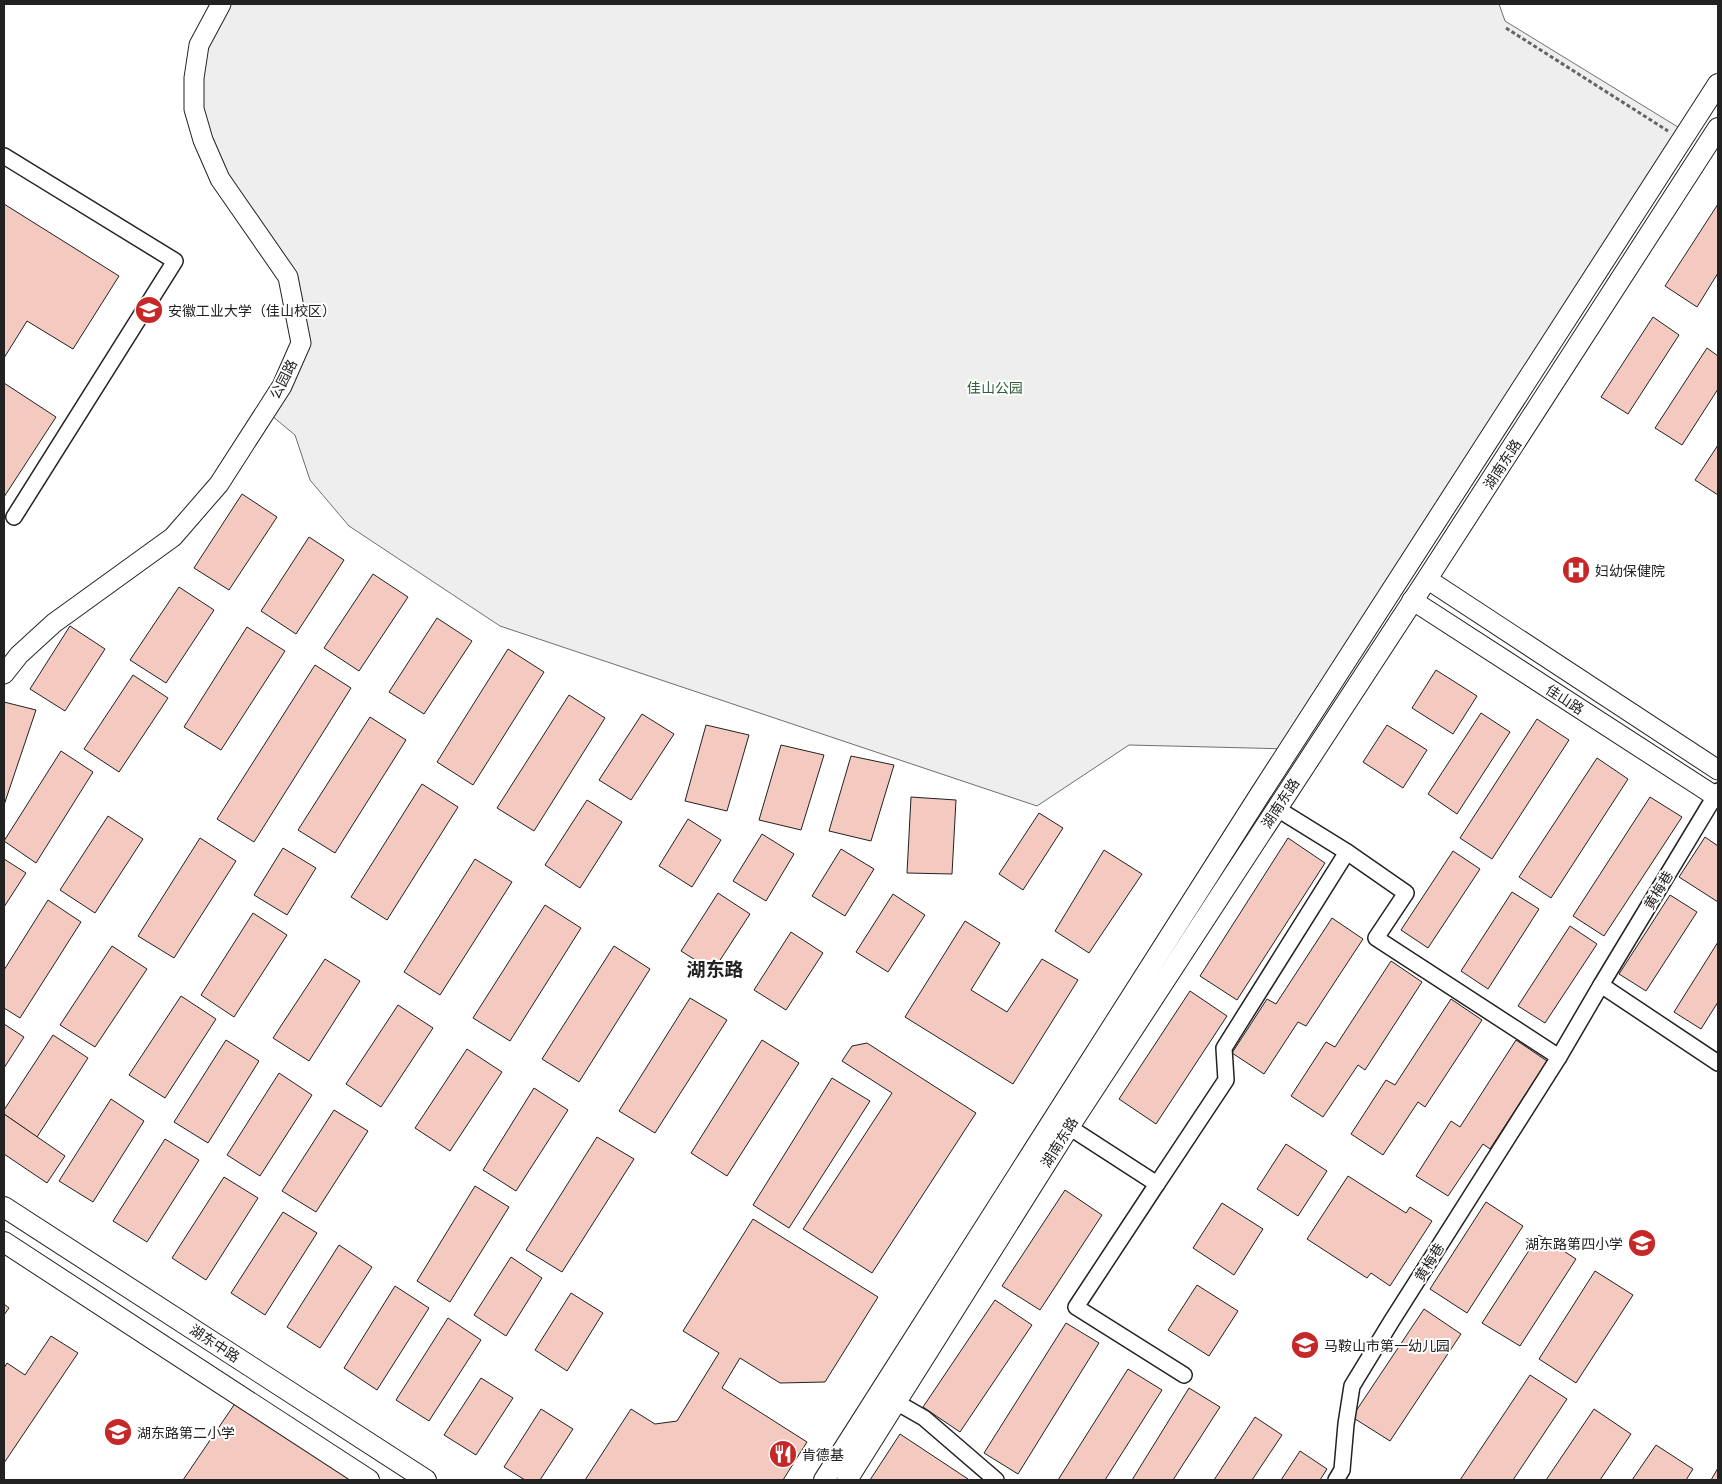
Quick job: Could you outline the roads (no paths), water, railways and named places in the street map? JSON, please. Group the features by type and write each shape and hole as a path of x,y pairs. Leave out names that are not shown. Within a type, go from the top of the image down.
{"main road":[{"path":"824,1480 1264,788 1718,84"},
{"name":"湖南东路","path":"847,1480 1069,1127 1427,579 1718,128"},
{"name":"湖东中路","path":"4,1206 426,1480"},
{"path":"4,1242 369,1480"}],"street":[{"name":"公园路","path":"4,674 19,655 54,624 173,537 219,484 282,386 300,344 288,277 220,179 203,140 194,109 194,78 199,45 221,4"},
{"path":"4,156 175,261 14,517"},
{"name":"佳山路","path":"1427,579 1718,770"},
{"name":"佳山路","path":"1412,600 1717,795"},
{"name":"黄梅巷","path":"1336,1480 1342,1470 1352,1386 1559,1057 1717,795"},
{"path":"1276,808 1347,852 1406,893 1376,938 1559,1057"},
{"path":"1184,1375 1076,1306 1226,1080 1224,1048 1347,852"},
{"path":"1601,985 1718,1063"},
{"path":"1069,1127 1157,1184"},
{"path":"896,1402 924,1418 996,1480"}],"place":[{"name":"安徽工业大学（佳山校区）","path":"149,310"},
{"name":"妇幼保健院","path":"1576,570"},
{"name":"湖东路第四小学","path":"1642,1243"},
{"name":"马鞍山市第一幼儿园","path":"1305,1345"},
{"name":"湖东路第二小学","path":"118,1432"},
{"name":"肯德基","path":"783,1454"}],"district":[{"name":"湖东路","path":"715,968"}],"park label":[{"name":"佳山公园","path":"995,387"}]}
